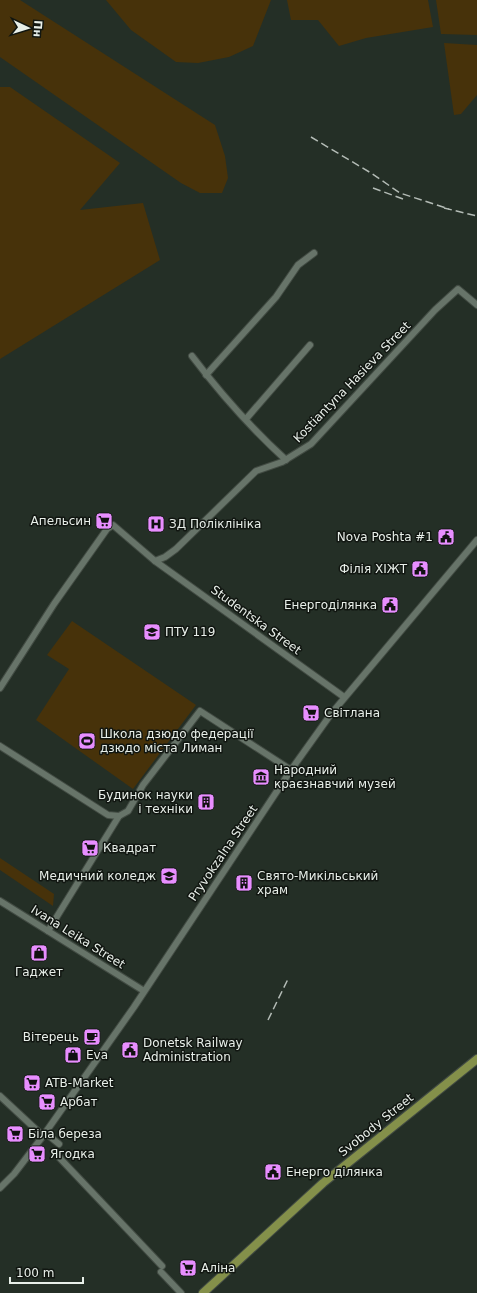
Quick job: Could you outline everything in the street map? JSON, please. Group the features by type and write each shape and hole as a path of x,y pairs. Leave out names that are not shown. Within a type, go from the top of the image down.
{"main road":[{"name":"Svobody Street","path":"203,1293 323,1183 477,1059"}],"street":[{"path":"206,374 276,297 298,265 314,253"},
{"name":"Kostiantyna Hasieva Street","path":"155,561 165,557 176,549 256,470 286,460 311,444 435,310 458,289 477,305"},
{"path":"246,419 310,345"},
{"path":"192,356 246,419 286,460"},
{"path":"0,688 54,604 107,529 113,525 155,561"},
{"name":"Pryvokzalna Street","path":"0,1188 14,1174 43,1136 144,991 291,770 344,697 477,540"},
{"name":"Studentska Street","path":"155,561 344,697"},
{"path":"0,746 108,816 119,816 128,811 143,785 200,711 291,770"},
{"path":"48,931 119,816"},
{"name":"Ivana Leika Street","path":"0,901 144,991"},
{"path":"0,1096 43,1136 48,1135 59,1144"},
{"path":"56,1153 162,1269 181,1293"}],"shaded area":[{"path":"0,0 20,0 215,125 225,156 228,178 222,193 200,193 181,183 0,57"},
{"path":"106,0 271,0 253,46 229,57 198,63 176,62 131,30"},
{"path":"287,0 428,0 433,27 366,38 339,46 318,20 291,20"},
{"path":"436,0 477,0 477,35 441,34"},
{"path":"444,43 477,45 477,95 461,114 454,115"},
{"path":"0,87 10,87 120,163 80,210 143,203 160,260 0,359"},
{"path":"72,621 196,705 133,789 36,720 69,669 47,655"},
{"path":"0,858 54,894 53,906 0,870"}],"railway":[{"path":"311,137 371,173 400,193 449,209"},
{"path":"373,188 403,199"},
{"path":"444,208 477,216"},
{"path":"268,1020 289,977"}],"place":[{"name":"Апельсин","path":"104,521"},
{"name":"ЗД Поліклініка","path":"156,524"},
{"name":"Nova Poshta #1","path":"446,537"},
{"name":"Філія ХІЖТ","path":"420,569"},
{"name":"Енергоділянка","path":"390,605"},
{"name":"ПТУ 119","path":"152,632"},
{"name":"Світлана","path":"311,713"},
{"name":"Школа дзюдо федерації дзюдо міста Лиман","path":"87,741"},
{"name":"Народний краєзнавчий музей","path":"261,777"},
{"name":"Будинок науки і техніки","path":"206,802"},
{"name":"Квадрат","path":"90,848"},
{"name":"Медичний коледж","path":"169,876"},
{"name":"Свято-Микільський храм","path":"244,883"},
{"name":"Гаджет","path":"39,953"},
{"name":"Вітерець","path":"92,1037"},
{"name":"Donetsk Railway Administration","path":"130,1050"},
{"name":"Eva","path":"73,1055"},
{"name":"ATB-Market","path":"32,1083"},
{"name":"Арбат","path":"47,1102"},
{"name":"Біла береза","path":"15,1134"},
{"name":"Ягодка","path":"37,1154"},
{"name":"Енерго ділянка","path":"273,1172"},
{"name":"Аліна","path":"188,1268"}]}
